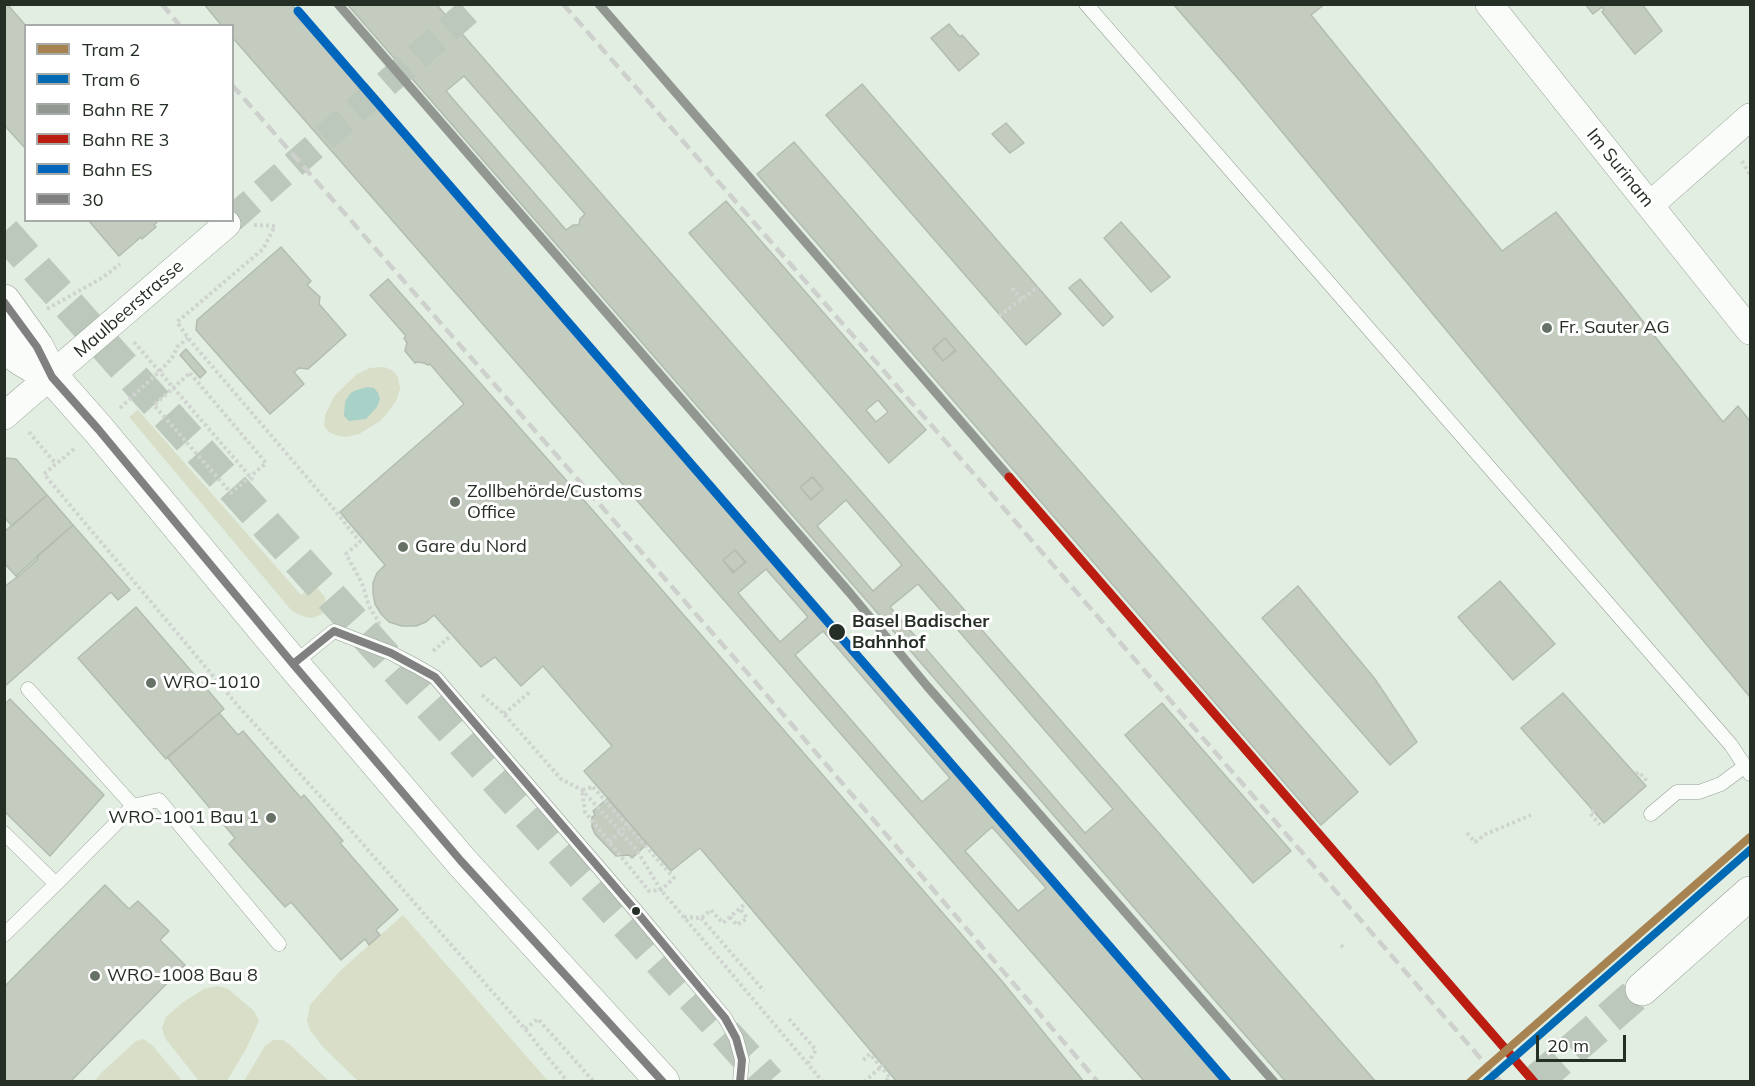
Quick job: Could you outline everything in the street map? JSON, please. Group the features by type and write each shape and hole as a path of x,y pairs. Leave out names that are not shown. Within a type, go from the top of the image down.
{"main road":[{"path":"4,301 15,336 37,347 52,377 98,429 292,664 461,861 663,1082"},
{"path":"1641,990 1750,893"}],"street":[{"name":"Im Surinam","path":"1489,4 1750,331"},
{"path":"1650,205 1750,117"},
{"name":"Maulbeerstrasse","path":"4,416 52,377 226,224"}],"lane":[{"path":"1086,4 1731,745 1748,770 1699,792 1677,792 1651,814"},
{"path":"292,664 334,631 391,653 435,677 725,1018 736,1038 742,1059 740,1082"},
{"path":"28,689 133,806"},
{"path":"4,935 133,806 159,800 279,944"},
{"path":"4,833 56,884"}],"path":[{"path":"275,226 263,249 177,322 360,542 346,554 362,583 369,606 379,622 387,627"},
{"path":"15,336 44,311 102,278 120,264"},
{"path":"999,316 1038,287"},
{"path":"1012,288 1022,299"},
{"path":"116,320 251,479"},
{"path":"190,373 266,463 251,479 231,493 154,405 173,387 190,373"},
{"path":"45,474 239,706 525,1029 568,1082"},
{"path":"435,650 452,635"},
{"path":"425,645 435,650 440,657"},
{"path":"504,714 531,691"},
{"path":"479,692 504,714 561,779 582,790 636,849 661,890 822,1080 816,1082"},
{"path":"1636,774 1639,772 1648,782"},
{"path":"593,787 629,824 674,878 661,890 649,891 585,812 582,790 593,787"},
{"path":"1594,810 1590,813 1600,825"},
{"path":"1467,833 1475,842 1493,831 1531,815"},
{"path":"609,842 629,824"},
{"path":"701,918 711,910 723,923 747,903"},
{"path":"730,918 737,925 747,918 740,909"},
{"path":"683,916 701,918 765,991"},
{"path":"718,971 724,966"},
{"path":"525,1029 538,1019 594,1082"},
{"path":"789,1019 816,1050 807,1063"},
{"path":"863,1060 870,1054 890,1077 885,1082"},
{"path":"864,1082 882,1066"}],"green space":[{"path":"384,367 393,371 398,377 400,389 396,401 388,412 380,421 359,434 346,437 329,432 324,426 325,415 335,395 357,374 370,368"},
{"path":"138,410 301,595 314,584 325,597 326,605 322,614 312,618 292,611 129,417"},
{"path":"403,915 548,1081 358,1081 323,1047 310,1030 307,1020 310,1005 340,971"},
{"path":"218,986 228,989 254,1011 259,1021 227,1081 199,1081 165,1038 162,1028 166,1017 182,1003 204,989"},
{"path":"144,1039 153,1046 182,1081 95,1081 136,1041"},
{"path":"273,1040 283,1040 289,1044 329,1081 244,1081 265,1046"}],"water":[{"path":"367,387 374,388 378,393 380,399 377,407 366,419 349,421 344,416 345,402 354,391"}],"building":[{"path":"4,4 7,4 24,24 24,147 4,125"},
{"path":"204,4 291,4 1229,1082 1145,1082 234,39 234,24 220,24"},
{"path":"347,4 436,4 1376,1082 1286,1082"},
{"name":"Fr. Sauter AG","path":"1173,4 1325,4 1311,15 1502,251 1556,212 1723,422 1738,406 1750,421 1750,697 1240,81"},
{"path":"1585,4 1642,4 1662,31 1635,54 1602,12 1604,10 1602,7 1593,14"},
{"path":"949,24 979,54 959,71 931,38"},
{"path":"464,76 585,214 580,219 579,225 573,225 566,230 446,91"},
{"path":"862,84 1061,314 1026,345 826,115"},
{"path":"1006,123 1024,143 1010,153 992,134"},
{"path":"794,142 1358,792 1321,825 757,174"},
{"path":"726,201 926,430 889,463 689,233"},
{"path":"90,222 157,222 154,225 156,227 119,256"},
{"path":"1121,222 1170,277 1151,292 1104,238"},
{"path":"281,247 311,281 307,285 320,297 319,304 346,335 308,369 299,368 294,372 304,384 270,414 196,330 197,320"},
{"path":"388,279 589,506 1001,980 1084,1082 897,1082 700,848 671,871 584,771 612,746 543,666 521,686 495,657 481,667 434,615 426,622 416,626 402,626 389,622 381,614 375,604 373,583 377,573 385,565 340,512 464,404 430,364 415,363 405,351 407,343 404,338 406,336 370,295"},
{"path":"1080,279 1113,317 1103,326 1069,288"},
{"path":"945,338 955,350 943,361 933,348"},
{"path":"945,338 956,351 943,361 933,349"},
{"path":"186,349 206,372 200,378 180,355"},
{"path":"878,400 888,412 876,422 866,410"},
{"path":"6,458 16,459 47,495 12,526 4,517 4,460"},
{"path":"812,477 823,489 811,500 800,487"},
{"path":"813,477 823,489 811,499 800,487"},
{"path":"47,495 73,525 16,576 4,563 4,532"},
{"path":"846,500 902,565 873,591 817,526"},
{"path":"73,525 130,590 118,600 111,592 4,687 4,587 38,559 36,557"},
{"path":"735,550 745,562 733,573 723,560"},
{"path":"735,550 746,562 734,572 723,560"},
{"path":"766,569 808,617 780,642 738,593"},
{"path":"1500,581 1555,644 1513,680 1458,617"},
{"path":"918,584 1113,809 1085,833 890,607"},
{"path":"1298,586 1375,679 1417,742 1390,765 1262,618"},
{"name":"WRO-1010","path":"136,607 224,709 166,759 78,658"},
{"path":"823,631 950,778 922,802 795,655"},
{"path":"1563,693 1646,786 1604,823 1521,728"},
{"path":"10,699 104,795 50,856 4,811 4,705"},
{"path":"1162,703 1291,851 1253,883 1125,735"},
{"name":"WRO-1001 Bau 1","path":"219,713 238,735 243,731 301,798 304,795 343,841 340,843 398,910 376,930 380,935 369,945 365,939 341,960 291,902 285,907 229,844 235,838 167,757"},
{"path":"608,798 647,844 632,858 629,855 616,856 595,834 592,827 592,817 595,815 593,811"},
{"path":"992,827 1046,888 1018,911 965,851"},
{"name":"WRO-1008 Bau 8","path":"105,885 129,909 138,901 169,931 160,940 185,965 70,1082 4,1082 4,987"}],"tunnel":[{"path":"234,217 477,4"},
{"path":"4,232 769,1082"},
{"path":"1535,1082 1642,989"}],"railway":[{"path":"162,4 178,24"},
{"path":"563,4 1501,1082"},
{"path":"234,87 758,685 1098,1082"}],"tram line":[{"name":"2","path":"1470,1082 1750,837"},
{"name":"6","path":"1486,1082 1750,850"}],"transit line":[{"path":"338,4 849,592 927,686 1274,1082"},
{"path":"599,4 1009,477"},
{"name":"30","path":"4,302 37,347 52,377 293,664 461,861 663,1082"},
{"path":"1009,477 1534,1082"},
{"name":"30","path":"293,664 334,631 391,653 435,677 725,1018 736,1038 742,1060 740,1082"}],"rail line":[{"name":"ES","path":"298,11 1227,1082"}],"place":[{"name":"Fr. Sauter AG","path":"1547,328"},
{"name":"Zollbehörde/Customs Office","path":"455,502"},
{"name":"Gare du Nord","path":"403,547"},
{"name":"Basel Badischer Bahnhof","path":"837,632"},
{"name":"WRO-1010","path":"151,683"},
{"name":"WRO-1001 Bau 1","path":"271,818"},
{"name":"WRO-1008 Bau 8","path":"95,976"}]}
